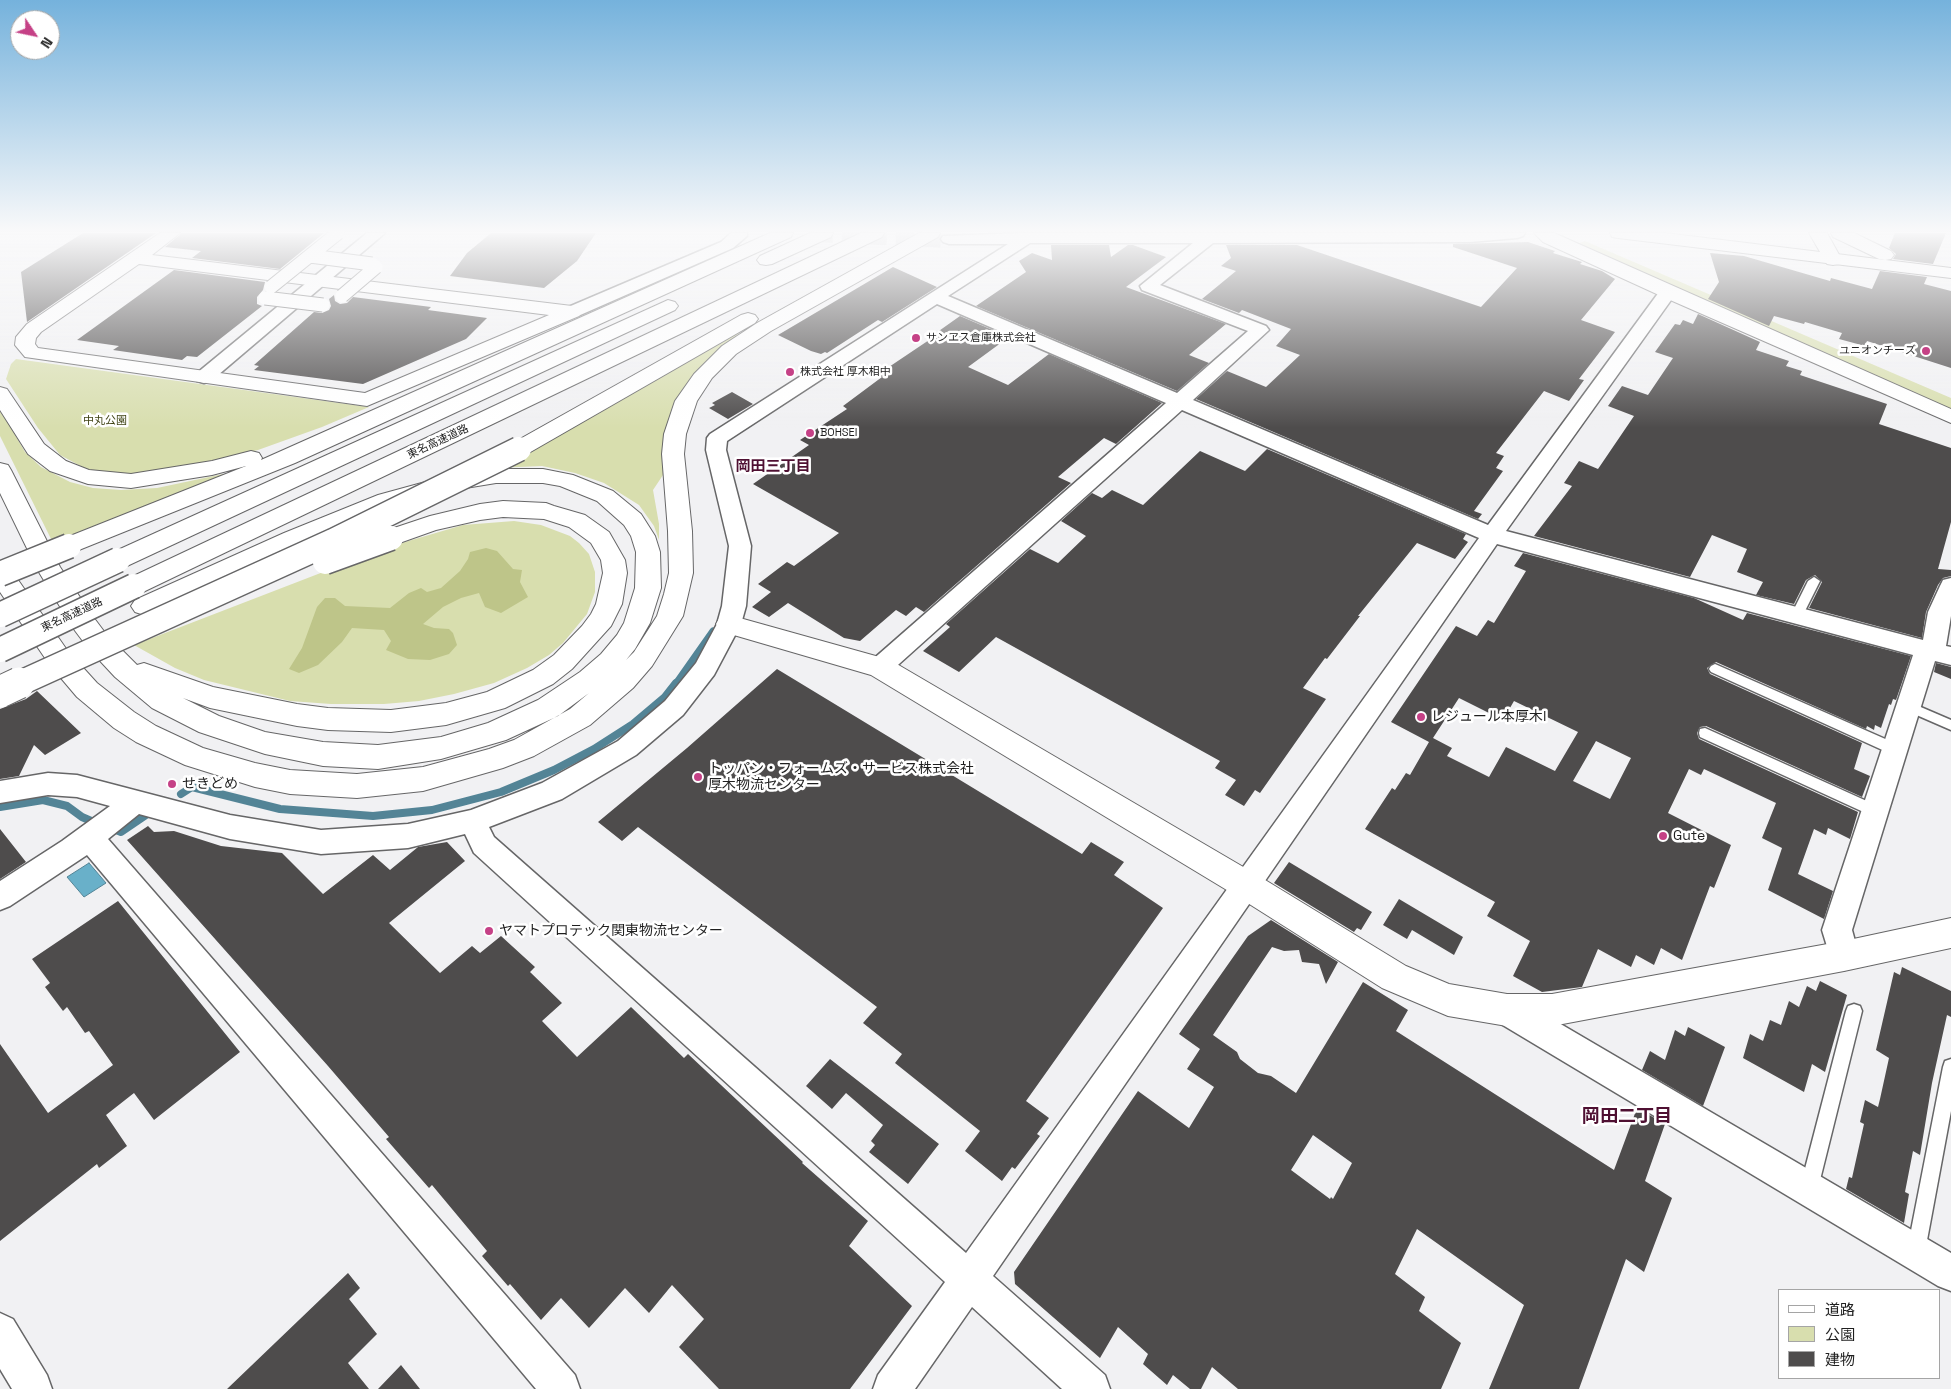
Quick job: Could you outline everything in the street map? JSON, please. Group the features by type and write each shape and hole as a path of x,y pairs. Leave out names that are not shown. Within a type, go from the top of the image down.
{"main road":[{"path":"78,298 34,328 26,337 25,345 32,353 367,400 572,312"},
{"path":"457,298 572,312"},
{"path":"640,298 287,458 0,573 58,658 87,690 117,715 146,734 195,757 290,782 357,786 423,779 493,760 546,737 580,717 623,681 643,659 670,616 681,573 680,531 673,454 675,434 686,401 704,374 729,350 764,327 820,298"},
{"name":"東名高速道路","path":"0,615 685,298"},
{"name":"東名高速道路","path":"0,650 139,596 744,298"},
{"path":"0,693 333,541 519,449 739,323 790,298"},
{"path":"1681,298 1951,417"},
{"path":"0,393 28,438 46,458 71,472 88,477 131,480 156,478 212,468 268,453 332,430 460,378"},
{"path":"0,470 49,569 82,621 114,658 142,685 184,713 209,724 265,743 307,751 350,756 408,754 441,748 496,732 548,708 572,693 610,661 626,642 644,605 648,588 648,552 633,520 621,508 605,496 565,480 536,476 496,476 440,485 386,500 293,539 139,596 0,674"},
{"path":"0,693 132,636 430,524 480,512 511,509 546,512 577,521 600,538 613,560 615,573 609,604 592,634 563,662 543,677 495,700 446,714 391,721 328,720 267,710 210,697 132,668 114,658"},
{"path":"729,624 880,667 1246,885 1394,976 1448,1000 1507,1010 1552,1010 1844,956 1951,933"}],"street":[{"path":"295,298 323,304"},
{"path":"204,377 300,298"},
{"path":"572,312 605,298"},
{"path":"0,897 110,822 230,827 320,842 408,836 473,821 552,791 627,748 674,708 705,669 729,624 734,606 740,546 716,450 718,438 934,298"},
{"path":"937,298 1492,535 1942,654"},
{"path":"880,667 1260,330 1178,298"},
{"path":"892,1389 970,1281 1492,535 1664,298"},
{"path":"1942,654 1940,612 1951,586"},
{"path":"1844,956 1837,930 1894,749 1925,655 1942,654"},
{"path":"0,792 48,784 77,786 110,822 561,1389"},
{"path":"473,821 484,845 1091,1389"},
{"path":"1507,1010 1951,1273"},
{"path":"0,1332 33,1389"}],"lane":[{"path":"1798,615 1814,581"},
{"path":"1715,669 1752,678 1894,749"},
{"path":"1909,707 1951,724"},
{"path":"1705,733 1729,737 1875,811"},
{"path":"1808,1188 1854,1011"},
{"path":"1916,1252 1951,1067"}],"green space":[{"path":"1693,298 1717,298 1951,398 1951,412"},
{"path":"742,331 703,364 691,377 679,397 663,475 653,490 659,524 659,540 654,526 639,505 604,483 575,473 542,466 496,468 556,437"},
{"name":"中丸公園","path":"16,359 369,407 322,427 258,450 187,466 134,474 90,471 60,455 38,428 6,379 11,364"},
{"path":"0,409 25,452 41,467 70,482 93,488 121,490 157,488 228,473 54,545 0,436"},
{"path":"514,521 541,525 570,536 579,543 589,554 595,572 595,592 587,614 563,643 549,655 527,668 494,683 419,701 384,704 331,704 290,701 204,680 175,668 134,645 388,547 463,525"},
{"path":"486,548 497,551 513,569 522,570 520,582 528,597 501,613 485,607 479,593 461,598 443,607 423,624 434,628 449,629 453,633 457,645 449,654 430,660 408,659 386,650 391,641 384,630 352,628 342,642 318,665 299,673 289,669 302,648 317,607 325,598 335,598 345,606 390,608 409,593 421,588 427,592 441,588 460,571 470,552"}],"water":[{"path":"89,863 106,883 84,897 67,877"}],"building":[{"path":"24,298 62,298 27,322"},
{"path":"135,298 257,298 257,304 262,306 197,357 187,356 182,360 113,350 119,346 77,340"},
{"path":"334,298 335,301 340,304 347,303 352,298 359,298 431,307 428,310 487,318 466,339 363,384 254,370 259,366 254,365 314,312 322,313 329,310 331,306 329,299"},
{"path":"841,298 920,298 882,322 878,320 827,353 821,354 811,351 778,335"},
{"path":"988,298 1155,298 1226,324 1189,355 1209,363 1177,391 976,306"},
{"path":"1203,298 1454,298 1481,307 1489,298 1599,298 1581,320 1615,332 1579,379 1584,380 1569,401 1544,391 1496,453 1504,456 1496,468 1503,471 1474,511 1482,514 1478,519 1196,399 1227,371 1266,387 1300,355 1276,346 1291,329 1242,310 1239,313 1202,299"},
{"path":"1951,298 1951,368 1867,341 1865,346 1839,339 1842,333 1805,322 1804,324 1774,316 1769,326 1708,299"},
{"path":"1698,314 1760,342 1756,350 1789,361 1786,366 1802,371 1800,375 1887,404 1879,424 1951,448 1951,522 1938,569 1951,570 1951,576 1943,578 1938,585 1926,612 1922,638 1809,608 1822,582 1815,575 1806,580 1794,604 1756,595 1763,582 1737,572 1747,549 1712,535 1690,577 1534,536 1572,486 1564,483 1579,461 1598,469 1634,416 1608,406 1622,386 1648,395 1673,358 1655,352 1675,324 1680,325 1683,320 1693,324"},
{"path":"960,316 1009,337 968,367 1008,385 1049,354 1162,403 1116,444 1104,438 1058,477 1071,483 924,612 916,607 906,616 896,610 860,641 844,638 788,603 769,617 752,607 771,592 758,584 787,562 794,566 839,533 753,484 809,445 800,440 847,409 843,406 882,377 877,375 938,334 936,333"},
{"path":"732,392 753,404 728,419 709,408 715,405 712,403"},
{"path":"1267,449 1466,534 1463,539 1468,542 1455,559 1417,543 1303,688 1326,699 1260,793 1255,790 1244,806 1225,795 1236,780 1215,768 1220,761 996,637 959,672 923,651 950,627 946,624 1030,549 1058,563 1086,536 1061,521 1092,493 1102,498 1112,490 1143,505 1200,451 1245,471"},
{"path":"1523,553 1694,598 1743,620 1747,613 1911,656 1896,700 1893,699 1891,705 1889,704 1881,728 1875,725 1874,730 1867,726 1866,729 1716,662 1707,668 1710,674 1862,743 1854,769 1870,776 1862,797 1706,726 1700,727 1697,733 1699,739 1858,812 1850,839 1828,828 1826,835 1814,829 1798,874 1833,891 1824,919 1768,890 1782,848 1762,838 1776,803 1704,769 1701,775 1689,769 1668,813 1731,845 1714,888 1710,886 1682,960 1661,948 1654,965 1636,955 1631,967 1598,949 1582,987 1542,992 1513,976 1530,941 1487,916 1495,902 1365,829 1392,788 1395,790 1406,773 1410,775 1429,742 1391,722 1456,626 1477,636 1488,620 1494,623 1526,571 1514,566","holes":["1459,698 1503,720 1514,701 1578,732 1555,771 1506,747 1489,777 1447,756 1452,748 1433,738","1596,741 1631,758 1610,799 1573,781"]},
{"path":"1936,663 1951,667 1951,679 1934,672"},
{"path":"777,669 1082,854 1091,842 1124,862 1114,875 1163,908 1026,1101 1049,1118 1037,1134 1040,1136 1015,1169 1012,1167 1002,1181 965,1151 980,1131 895,1063 902,1054 863,1023 877,1007 638,827 622,841 598,822 687,748"},
{"path":"37,691 81,733 45,755 34,745 19,776 0,779 0,709 26,699"},
{"path":"148,826 154,832 174,831 221,846 282,853 323,894 373,855 390,870 418,847 447,842 465,861 389,923 440,973 472,946 480,953 501,936 535,967 530,972 562,1003 542,1021 577,1057 631,1007 684,1058 688,1054 802,1163 868,1221 849,1246 912,1306 850,1389 719,1389 679,1347 704,1319 672,1285 649,1313 625,1288 589,1328 561,1298 541,1320 510,1284 508,1286 482,1256 487,1251 432,1185 429,1188 386,1139 389,1137 328,1066 127,840"},
{"path":"0,829 26,862 0,879"},
{"path":"1289,862 1372,912 1361,930 1357,928 1354,932 1274,883"},
{"path":"1399,899 1463,937 1454,955 1412,930 1407,939 1383,925"},
{"path":"118,901 240,1052 154,1120 134,1093 106,1115 127,1146 99,1168 97,1164 0,1241 0,1044 48,1113 113,1065 89,1031 85,1033 67,1007 63,1011 45,987 50,983 32,959"},
{"path":"1271,920 1338,962 1326,984 1319,964 1302,962 1299,950 1284,951 1272,947 1213,1035 1237,1052 1240,1059 1258,1073 1271,1076 1296,1093 1363,982 1408,1010 1396,1031 1614,1170 1637,1108 1665,1124 1645,1181 1672,1198 1644,1272 1626,1259 1579,1389 1489,1389 1524,1305 1417,1229 1395,1274 1425,1297 1419,1311 1461,1343 1441,1389 1238,1389 1212,1367 1201,1389 1190,1389 1173,1375 1167,1385 1143,1364 1148,1354 1118,1327 1100,1358 1015,1284 1014,1272 1138,1091 1189,1128 1214,1087 1187,1069 1200,1049 1179,1034 1248,936","holes":["1313,1135 1352,1163 1333,1199 1331,1197 1330,1199 1291,1170"]},
{"path":"1902,967 1951,991 1951,1017 1947,1015 1932,1083 1920,1155 1913,1151 1905,1192 1909,1194 1904,1223 1846,1189 1849,1177 1852,1178 1864,1124 1860,1122 1865,1100 1878,1107 1889,1058 1876,1050 1894,972 1900,975"},
{"path":"1820,981 1847,995 1825,1072 1812,1064 1804,1092 1743,1058 1750,1034 1763,1041 1770,1020 1781,1025 1789,1001 1799,1007 1807,986 1816,991"},
{"path":"1688,1027 1725,1047 1703,1106 1642,1070 1650,1051 1665,1060 1675,1030 1685,1036"},
{"path":"830,1059 939,1144 908,1184 869,1152 875,1145 871,1141 883,1125 846,1093 832,1109 806,1086"},
{"path":"348,1273 360,1288 349,1299 377,1334 348,1363 369,1389 227,1389"},
{"path":"401,1365 420,1389 378,1389"}],"waterway":[{"path":"675,685 713,631"},
{"path":"181,794 192,787 280,809 373,816 432,810 501,792 554,770 594,749 633,724 665,697 676,683"},
{"path":"0,807 43,800 67,806 82,817 98,824"},
{"path":"109,827 121,832 146,815"}],"place":[{"name":"サンヱス倉庫株式会社","path":"916,338"},
{"name":"ユニオンチーズ","path":"1926,351"},
{"name":"株式会社 厚木相中","path":"790,372"},
{"name":"BOHSEI","path":"810,433"},
{"name":"レジュール本厚木I","path":"1421,717"},
{"name":"トッパン・フォームズ・サービス株式会社 厚木物流センター","path":"698,777"},
{"name":"せきどめ","path":"172,784"},
{"name":"Gute","path":"1663,836"},
{"name":"ヤマトプロテック関東物流センター","path":"489,931"}],"district":[{"name":"岡田三丁目","path":"773,467"},
{"name":"岡田二丁目","path":"1627,1117"}]}
